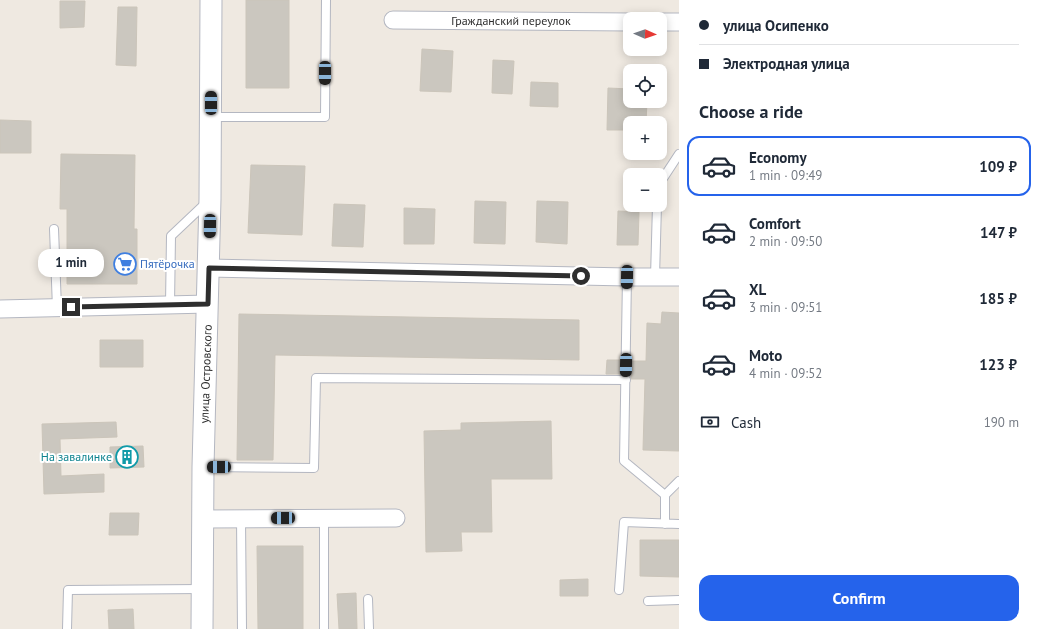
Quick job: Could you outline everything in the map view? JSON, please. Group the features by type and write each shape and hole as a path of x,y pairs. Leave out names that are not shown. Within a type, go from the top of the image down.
{"street":[{"name":"улица Островского","path":"202,629 203,467 210,199 211,0"},
{"name":"Гражданский переулок","path":"392,20 623,22"},
{"path":"667,22 679,22"},
{"path":"209,268 679,277"},
{"path":"0,309 208,304"},
{"path":"203,518 396,518"}],"lane":[{"path":"210,117 325,117 326,0"},
{"path":"667,172 679,154"},
{"path":"170,305 171,236 210,199"},
{"path":"655,277 657,212"},
{"path":"54,229 57,308"},
{"path":"627,277 624,461 665,495"},
{"path":"203,467 314,468 316,378 626,380"},
{"path":"665,524 665,495 679,481"},
{"path":"324,517 324,629"},
{"path":"241,518 242,629"},
{"path":"618,590 624,522 679,524"},
{"path":"67,629 68,590 202,589"},
{"path":"368,599 369,629"},
{"path":"648,600 679,600"}],"building":[{"path":"246,0 289,0 289,88 246,88"},
{"path":"60,1 85,1 84,27 60,28"},
{"path":"118,7 137,7 136,66 116,65"},
{"path":"422,49 453,51 451,92 420,91"},
{"path":"493,60 514,61 512,94 492,93"},
{"path":"531,82 558,83 558,107 530,106"},
{"path":"608,88 623,89 623,108 647,108 646,116 623,116 623,130 607,130"},
{"path":"0,120 31,121 31,153 0,153"},
{"path":"61,154 135,155 134,229 137,229 137,284 67,284 67,209 60,209"},
{"path":"251,165 305,166 302,235 248,233"},
{"path":"475,201 506,202 505,244 474,243"},
{"path":"537,201 568,202 567,244 536,242"},
{"path":"334,204 365,205 363,247 332,246"},
{"path":"404,208 435,209 434,244 404,244"},
{"path":"618,211 639,212 638,245 617,245"},
{"path":"662,312 679,313 679,451 643,450 645,379 631,379 631,361 646,361 647,323 661,324"},
{"path":"239,314 579,320 579,360 275,355 273,460 237,460"},
{"path":"100,340 143,340 143,367 100,367"},
{"path":"607,360 620,360 620,374 606,374"},
{"path":"551,421 552,479 491,479 492,532 461,532 462,551 426,552 424,431 461,430 461,423"},
{"path":"116,422 117,437 60,439 61,476 104,474 104,492 44,494 42,424"},
{"name":"На завалинке","path":"143,446 144,467 110,468 110,447"},
{"path":"110,513 139,513 138,535 109,535"},
{"path":"640,540 679,540 679,577 640,576"},
{"path":"257,546 303,546 303,629 258,629"},
{"path":"588,579 588,596 560,596 560,580"},
{"path":"356,593 357,629 339,629 337,594"},
{"path":"133,609 134,629 109,629 108,610"}],"place":[{"name":"Пятёрочка","path":"125,264"},
{"name":"На завалинке","path":"127,457"}],"route":[{"path":"71,307 208,304 209,268 581,276"}]}
